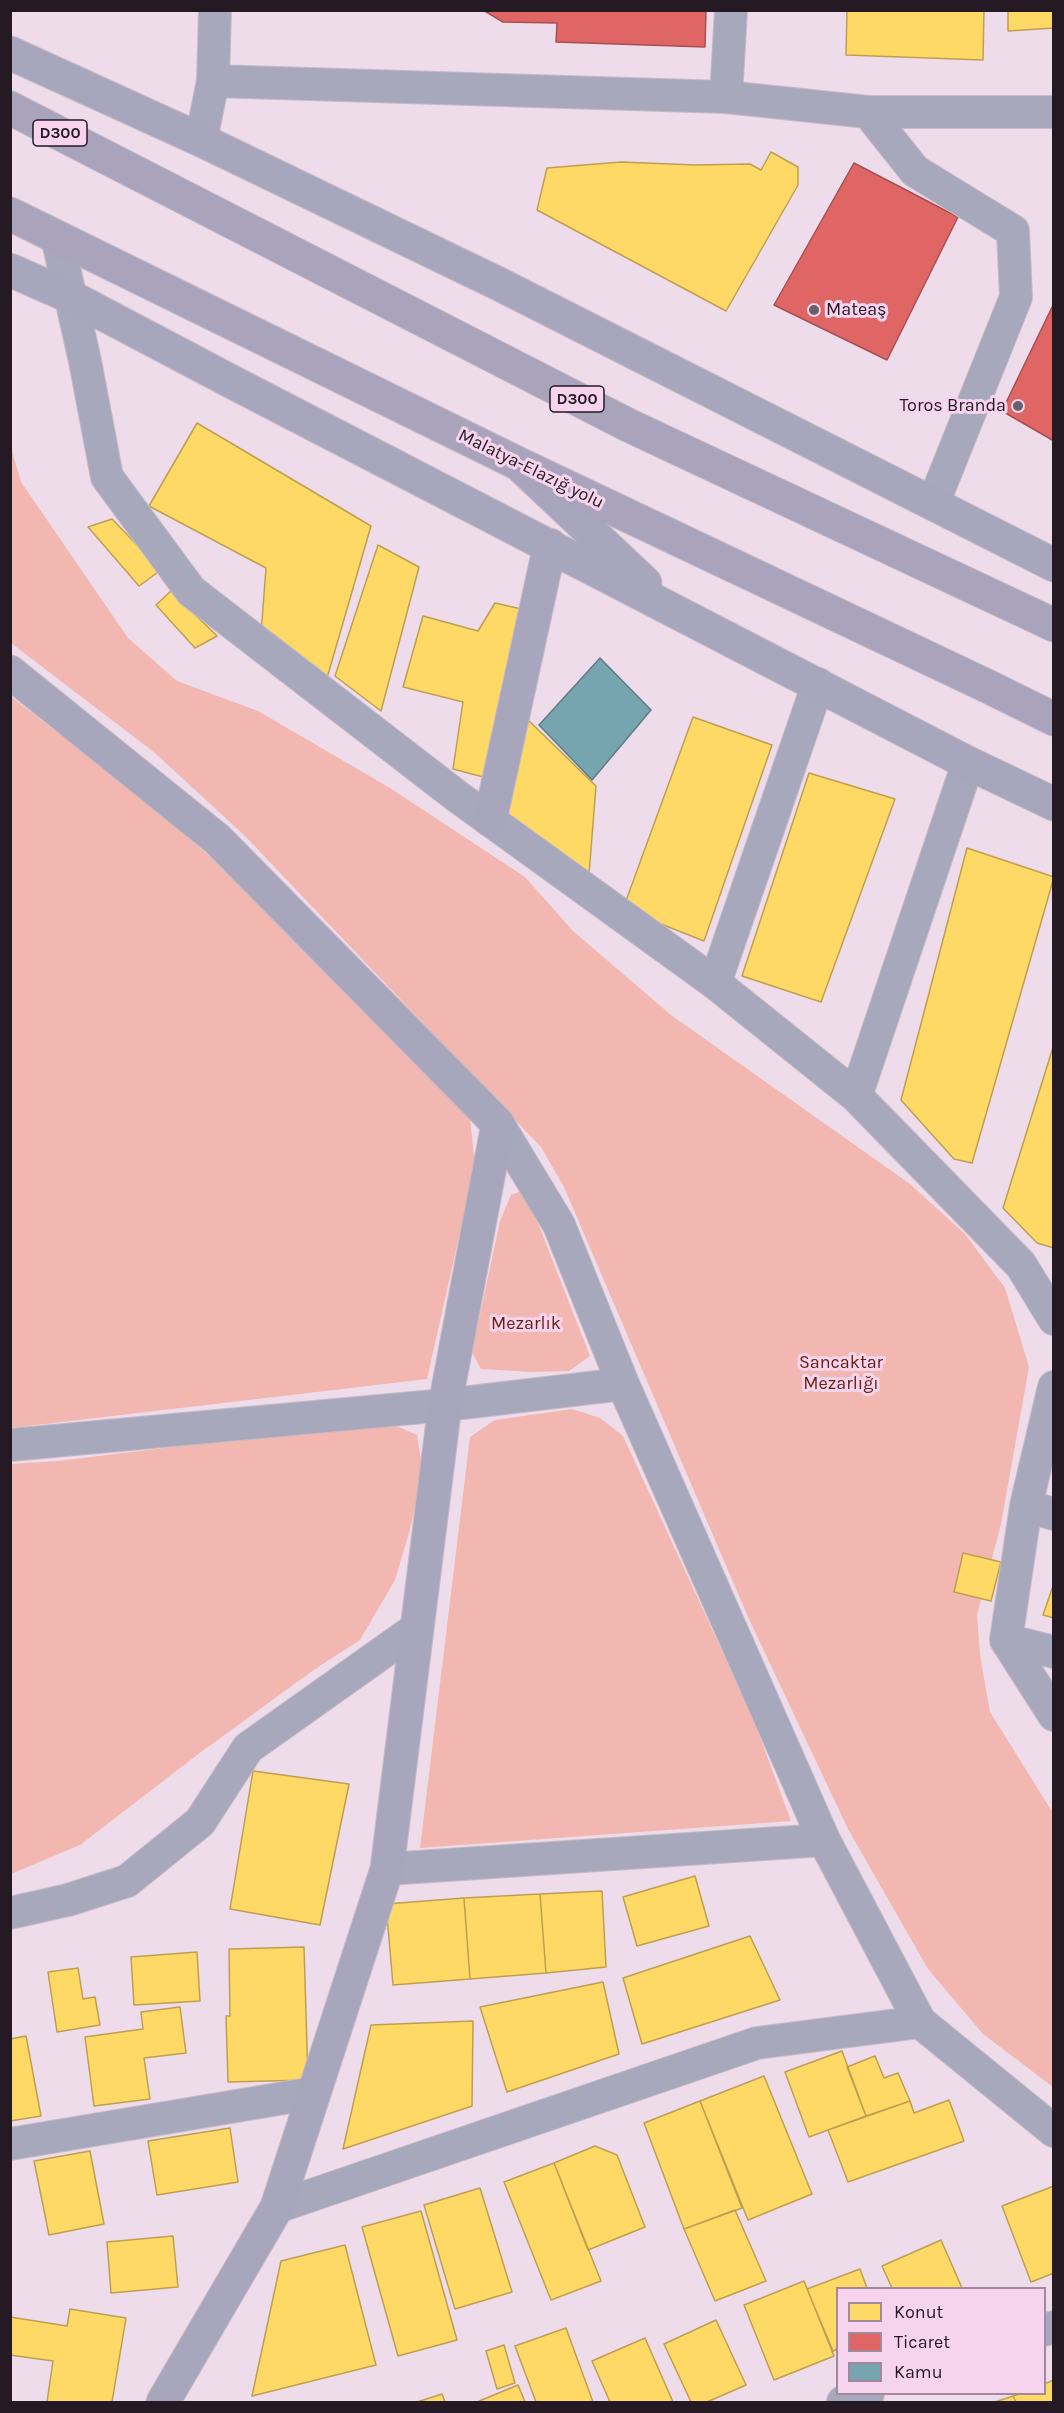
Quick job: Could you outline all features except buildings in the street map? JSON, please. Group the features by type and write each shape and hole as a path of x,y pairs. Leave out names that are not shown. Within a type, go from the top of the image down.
{"highway":[{"name":"D300","path":"10,108 628,425 1053,625"},
{"name":"Malatya-Elazığ yolu","path":"10,214 517,464 1053,719"}],"main road":[{"path":"10,53 201,140 499,284 1053,565"},
{"path":"10,270 71,297 246,390 550,545 968,763 1053,804"},
{"path":"517,464 674,611"},
{"path":"490,820 550,545"},
{"path":"10,672 217,840 498,1124 445,1405 387,1869 277,2208 163,2403"}],"street":[{"path":"201,140 213,81 215,10"},
{"path":"726,98 731,10"},
{"path":"213,81 726,98 868,112 1053,112"},
{"path":"868,112 915,171 1013,231 1016,297 933,504"},
{"path":"57,237 108,477 191,591 490,820 715,983 856,1096 1021,1265 1053,1320"},
{"path":"715,983 818,684"},
{"path":"856,1096 968,763"},
{"path":"498,1124 559,1226 623,1384 824,1840 920,2022 1053,2131"},
{"path":"10,1445 445,1405 623,1384"},
{"path":"1053,1387 1040,1510 1006,1640 1053,1715"},
{"path":"10,1913 68,1900 127,1881 200,1822 248,1748 417,1628"},
{"path":"1006,1640 1053,1652"},
{"path":"387,1869 824,1840"},
{"path":"277,2208 757,2043 920,2022"},
{"path":"10,2144 314,2093"},
{"path":"843,2403 865,2395"}],"green space":[{"name":"Sancaktar Mezarlığı","path":"10,444 21,482 128,638 177,681 258,711 390,788 525,877 573,931 671,1015 910,1184 965,1234 1005,1288 1029,1367 1001,1524 977,1615 980,1655 990,1712 1053,1813 1053,2087 983,2034 928,1969 848,1829 748,1617 564,1187 541,1147 245,836 155,753 11,643"},
{"path":"10,696 143,798 250,892 470,1119 475,1165 427,1379 11,1428"},
{"name":"Mezarlık","path":"525,1190 590,1356 569,1371 532,1372 481,1369 472,1352 500,1221 511,1195"},
{"path":"572,1409 600,1418 623,1436 753,1718 791,1821 420,1848 470,1437 495,1420"},
{"path":"385,1421 417,1435 423,1474 395,1580 360,1640 315,1669 197,1755 80,1845 11,1874 11,1464 58,1461"}],"place":[{"name":"Mateaş","path":"814,310"},
{"name":"Toros Branda","path":"1018,406"}]}
